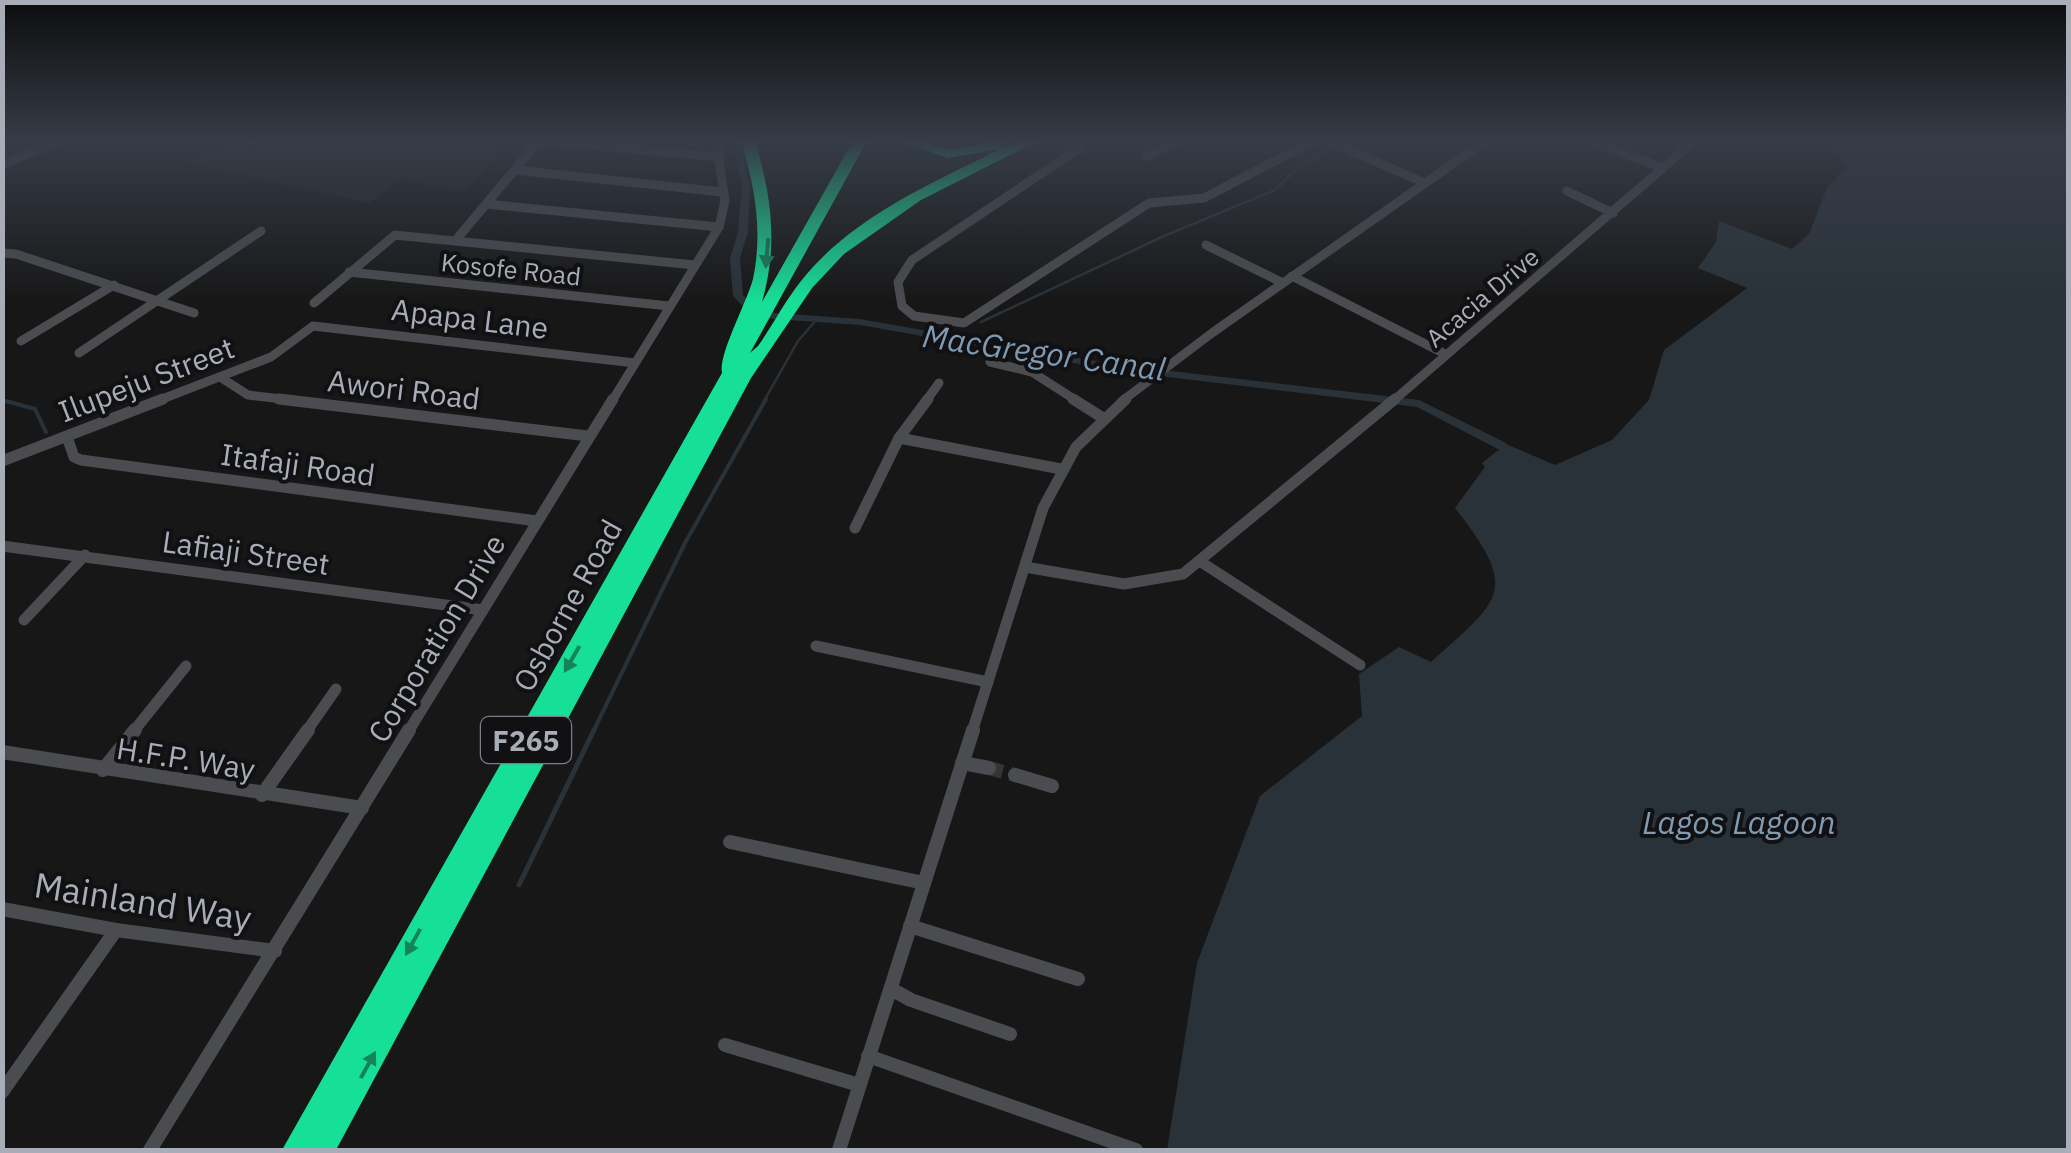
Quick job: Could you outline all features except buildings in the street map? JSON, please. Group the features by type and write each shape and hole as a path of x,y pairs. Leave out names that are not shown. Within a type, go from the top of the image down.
{"main road":[{"path":"737,372 728,362 762,330 777,301 768,263 764,195"},
{"name":"F265","path":"737,372 758,362 762,330 833,195"},
{"path":"793,274 841,195"},
{"name":"F265","path":"777,301 880,219 927,195"},
{"name":"Osborne Road","path":"296,1150 737,372"},
{"name":"Osborne Road","path":"321,1150 737,372"}],"street":[{"path":"456,240 494,195"},
{"name":"Corporation Drive","path":"150,1150 719,227 725,210 723,195"},
{"path":"1009,195 912,260 898,282 902,306 914,316 964,323 1148,203 1210,195"},
{"path":"839,1150 1025,567 1061,469 1103,418 1151,380 1408,195"},
{"path":"1575,195 1613,212"},
{"name":"Acacia Drive","path":"1025,567 1120,586 1144,586 1166,581 1201,562 1633,195"},
{"path":"486,204 719,227"},
{"path":"79,353 261,231"},
{"path":"314,303 395,235 695,265"},
{"path":"1206,244 1445,354"},
{"path":"2,253 16,254 194,313"},
{"name":"Kosofe Road","path":"349,272 670,306"},
{"path":"21,341 114,285"},
{"name":"Apapa Lane","path":"300,332 318,325 635,363"},
{"name":"Ilupeju Street","path":"2,461 284,350 300,332"},
{"path":"990,362 1032,372 1103,418"},
{"name":"Awori Road","path":"220,377 248,395 588,436"},
{"path":"854,528 899,438 939,383"},
{"name":"Itafaji Road","path":"67,437 74,457 81,460 537,521"},
{"path":"899,438 1061,469"},
{"name":"Lafiaji Street","path":"2,546 484,610"},
{"path":"24,620 85,556"},
{"path":"1201,562 1360,665"},
{"path":"816,646 988,682"},
{"path":"103,770 186,666"},
{"path":"262,795 336,689"},
{"name":"H.F.P. Way","path":"2,752 362,808"},
{"path":"962,763 989,768"},
{"path":"1015,775 1052,786"},
{"path":"730,842 924,883"},
{"name":"Mainland Way","path":"2,909 116,930 274,951"},
{"path":"910,926 1078,979"},
{"path":"2,1092 116,930"},
{"path":"890,989 1010,1034"},
{"path":"725,1045 859,1085"},
{"path":"868,1056 1136,1150"}],"shaded area":[{"path":"333,195 381,195 370,203"}],"water":[{"name":"Lagos Lagoon","path":"1824,195 2068,195 2068,1150 1167,1150 1197,963 1260,796 1362,716 1359,674 1399,647 1431,662 1474,623 1494,592 1495,576 1489,558 1455,508 1485,467 1482,463 1506,444 1555,465 1612,440 1649,400 1664,350 1747,288 1698,268 1716,242 1719,221 1792,249 1809,234"}],"waterway":[{"name":"MacGregor Canal","path":"745,195 743,232 735,258 738,296 751,309 774,316 860,322 1119,368 1419,404 1502,446"},
{"path":"981,322 1164,236 1263,195"},
{"path":"764,401 798,341 817,319"},
{"path":"593,732 685,543 766,399"},
{"path":"6,401 2,400 35,409 46,432"},
{"path":"519,885 594,730"}],"tunnel":[{"path":"989,768 1015,775"}],"traffic: fast":[{"path":"729,371 728,362 753,306 765,254 762,195"},
{"path":"296,1150 830,195"},
{"path":"745,374 816,273 863,231 920,195"},
{"path":"321,1150 754,357"}]}
